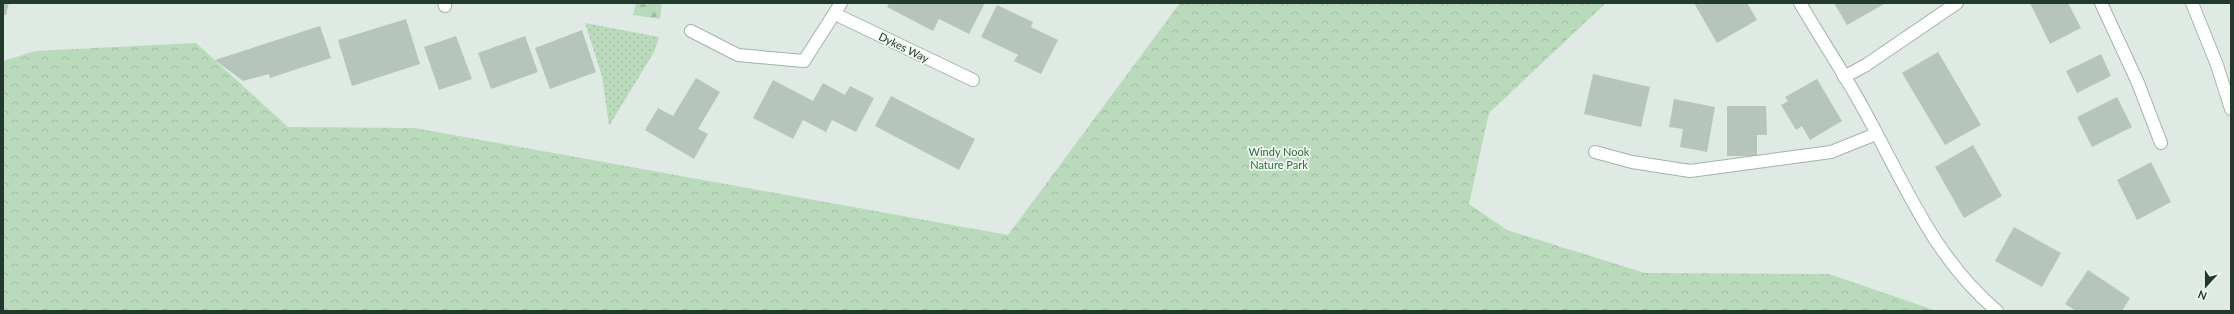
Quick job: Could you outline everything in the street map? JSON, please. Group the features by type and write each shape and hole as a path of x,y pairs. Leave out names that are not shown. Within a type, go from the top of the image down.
{"street":[{"path":"691,31 738,55 804,61 841,3"},
{"path":"1800,3 1864,110 1906,193 1940,249 1983,299 1997,311"},
{"path":"1844,77 1866,65 1957,3"},
{"path":"2101,3 2138,83 2161,143"},
{"path":"2192,3 2217,65 2231,109"},
{"name":"Dykes Way","path":"835,14 973,80"},
{"path":"1594,152 1632,162 1690,171 1831,152 1876,134"}],"green space":[{"path":"636,3 662,3 660,19 633,15"},
{"name":"Windy Nook Nature Park","path":"1180,3 1606,3 1489,113 1469,204 1507,230 1645,273 1829,274 1937,311 3,311 3,61 35,51 196,43 288,127 415,128 1008,235"},
{"path":"585,23 659,37 654,52 609,126 602,76"}],"building":[{"path":"3,3 9,3 6,15 3,15"},
{"path":"889,3 985,3 969,34 939,19 933,31 887,7"},
{"path":"1694,3 1747,3 1757,20 1717,43"},
{"path":"1834,3 1886,3 1847,25"},
{"path":"2030,3 2068,3 2081,28 2050,44"},
{"path":"997,5 1033,22 1031,27 1058,40 1041,74 1014,61 1018,55 981,37"},
{"path":"406,19 420,64 352,86 338,40"},
{"path":"320,26 331,58 270,78 269,74 243,81 215,60"},
{"path":"582,30 596,72 550,89 535,48"},
{"path":"456,36 472,79 439,90 424,47"},
{"path":"525,36 538,72 491,89 478,53"},
{"path":"1938,52 1981,125 1945,145 1902,73"},
{"path":"2101,54 2111,76 2077,93 2066,71"},
{"path":"1593,74 1650,87 1641,127 1584,114"},
{"path":"696,78 720,92 698,129 708,134 694,159 645,130 658,108 673,116"},
{"path":"1817,79 1842,121 1810,140 1802,126 1796,130 1781,105 1788,101 1785,97"},
{"path":"773,80 813,101 823,83 845,95 850,86 874,98 856,132 832,120 826,132 803,120 793,139 753,118"},
{"path":"891,96 975,139 959,170 875,126"},
{"path":"2117,97 2132,127 2092,147 2077,117"},
{"path":"1674,99 1715,107 1707,152 1680,147 1683,129 1669,127"},
{"path":"1727,106 1766,106 1767,135 1757,135 1757,156 1727,156"},
{"path":"1973,145 2002,196 1964,218 1935,167"},
{"path":"2151,162 2171,202 2137,220 2117,180"},
{"path":"2014,227 2061,253 2042,287 1995,261"},
{"path":"2088,270 2130,298 2122,311 2076,311 2065,304"}]}
